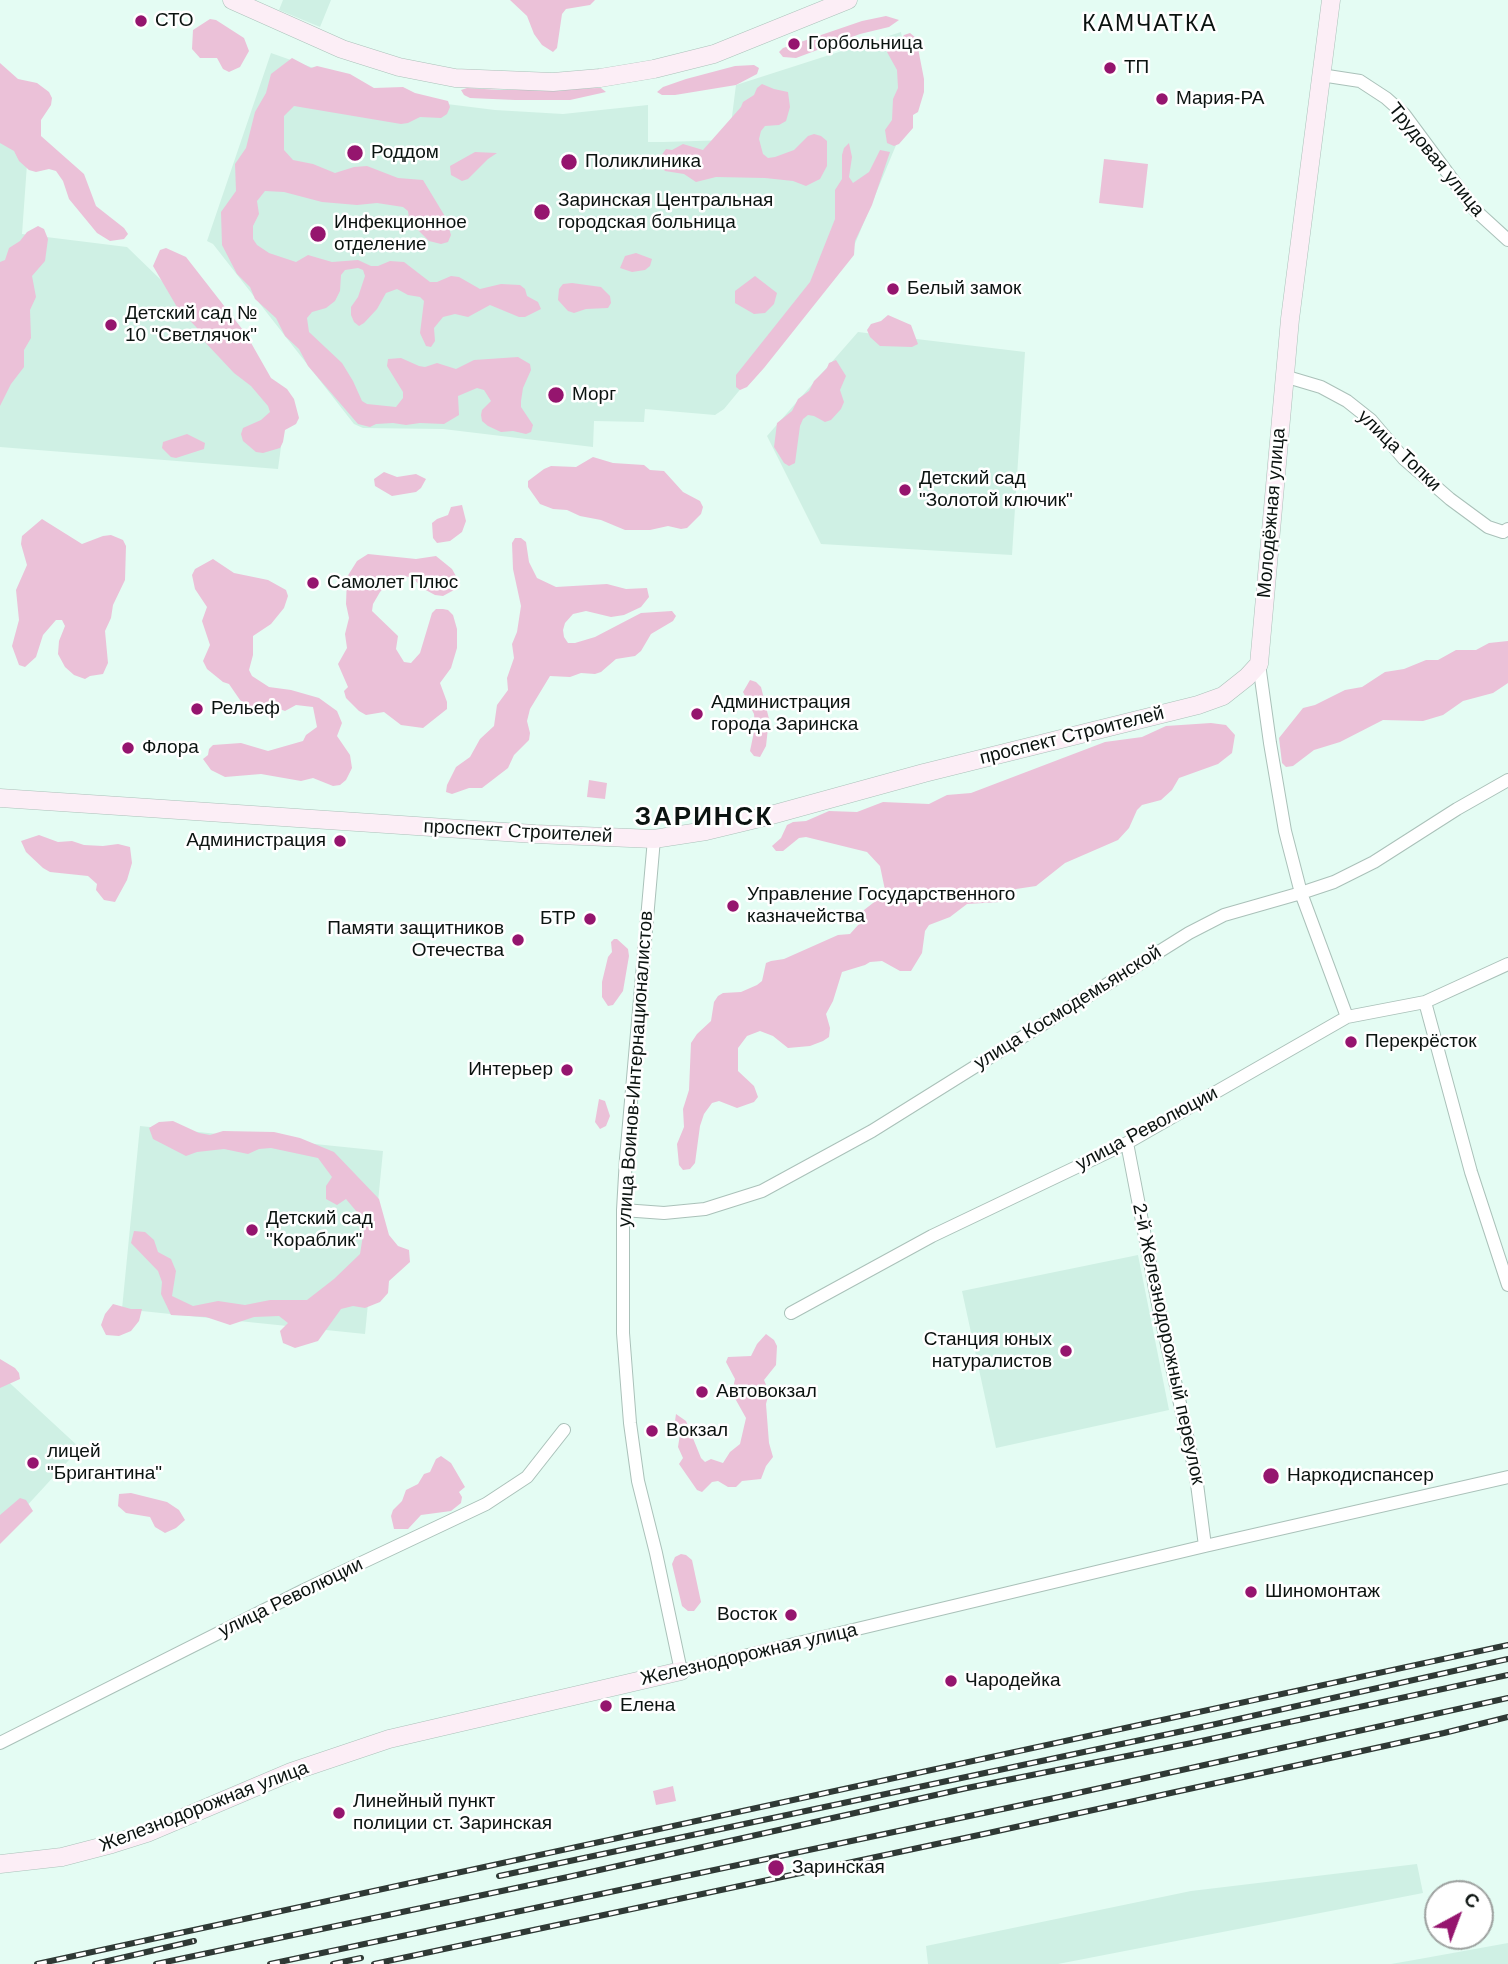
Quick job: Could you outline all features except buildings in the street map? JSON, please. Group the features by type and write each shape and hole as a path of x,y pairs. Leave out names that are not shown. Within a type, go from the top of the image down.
{"street":[{"path":"232,0 342,49 399,67 455,78 553,82 641,71 713,54 848,0"},
{"name":"Молодёжная улица","path":"1331,0 1292,300 1259,664 1269,743 1285,831 1301,893 1346,1017"},
{"name":"Трудовая улица","path":"1321,75 1360,81 1386,98 1404,114 1475,210 1508,240"},
{"name":"улица Топки","path":"1284,376 1321,387 1347,401 1371,420 1404,459 1450,499 1488,527 1503,532 1508,529"},
{"name":"проспект Строителей","path":"0,798 522,833 654,839 706,831 764,817 924,773 1198,705 1223,696 1259,664"},
{"name":"улица Космодемьянской","path":"623,1210 664,1213 705,1209 762,1191 872,1131 1189,933 1224,915 1334,882 1374,862 1508,780"},
{"name":"улица Воинов-Интернационалистов","path":"654,839 623,1210 623,1333 630,1423 638,1481 681,1671"},
{"name":"улица Революции","path":"791,1313 932,1236 1127,1143 1346,1017 1425,1002 1508,964"},
{"path":"1425,1002 1471,1172 1508,1285"},
{"name":"2-й Железнодорожный переулок","path":"1127,1143 1158,1304 1196,1476 1205,1546"},
{"name":"улица Революции","path":"0,1743 304,1590 486,1504 527,1477 564,1430"},
{"name":"Железнодорожная улица","path":"0,1864 62,1857 148,1833 291,1772 389,1739 1508,1477"}],"shaded area":[{"path":"283,0 331,0 320,27 279,10"},
{"path":"510,0 595,0 590,5 566,9 562,14 557,48 553,52 542,45 527,16"},
{"path":"886,16 899,20 889,27 860,34 796,58 783,57 779,52 783,48 862,21"},
{"path":"210,19 244,38 249,51 240,67 229,72 223,69 217,58 200,58 192,49 193,30"},
{"name":"Заринская Центральная городская больница","path":"901,32 914,102 849,258 724,409 715,415 645,409 644,422 594,421 593,447 443,429 363,428 354,424 213,244 207,241 271,53 393,96 495,110 563,114 648,105 648,142 729,140 736,85"},
{"path":"910,33 916,38 924,92 918,112 913,115 913,128 894,146 887,143 885,130 892,120 893,99 898,88 897,70 887,52 889,46"},
{"path":"292,58 311,68 317,66 350,74 374,88 403,87 415,93 448,101 450,107 447,114 441,118 420,117 401,124 294,106 284,116 284,150 293,160 335,173 367,166 398,178 423,180 446,218 451,235 448,242 441,244 429,241 413,225 408,211 403,207 377,203 357,205 322,202 284,192 265,191 257,201 259,214 253,226 253,239 257,245 269,253 296,262 308,255 332,262 358,260 371,266 390,261 404,262 430,282 451,276 459,277 480,289 501,284 520,285 527,296 538,302 541,309 519,317 490,305 468,317 455,314 443,317 434,328 435,341 431,347 426,346 420,333 424,301 397,289 386,293 377,309 364,323 359,326 354,322 351,307 358,297 365,276 363,270 358,268 345,270 341,275 340,291 335,301 326,308 312,312 307,318 309,332 342,363 362,401 367,404 396,407 403,398 403,392 387,366 388,359 401,358 425,367 437,363 456,369 474,360 518,357 530,364 531,370 523,388 521,407 533,425 531,432 501,432 488,426 482,421 481,415 491,401 484,390 477,388 458,396 459,415 444,424 393,423 370,427 358,424 308,366 299,349 285,336 276,318 255,299 250,287 237,274 222,245 221,212 236,191 235,164 246,148 255,112 266,93 271,74"},
{"path":"0,63 18,79 37,83 49,92 51,105 41,120 41,136 84,174 96,206 124,228 128,234 124,239 110,241 97,233 69,199 63,181 56,171 29,170 19,161 14,151 0,143"},
{"path":"754,65 759,68 757,74 736,85 675,95 662,95 657,92 663,87 686,79 735,66"},
{"name":"Детский сад № 10 \"Светлячок\"","path":"0,80 31,108 22,234 127,247 287,402 278,469 0,447"},
{"path":"762,84 788,92 790,107 786,121 779,125 765,126 761,131 759,139 763,154 768,158 775,157 794,150 808,136 821,136 827,141 827,166 820,179 806,186 793,181 765,178 716,177 696,182 684,174 665,171 658,160 666,149 672,150 683,144 703,150 743,102 754,95"},
{"path":"601,88 606,92 570,100 515,100 470,98 461,90"},
{"path":"849,143 852,157 849,177 853,183 869,172 880,150 890,152 872,205 855,241 854,255 764,368 747,387 740,390 736,387 736,375 810,282 835,219 835,190 842,179 842,155"},
{"path":"475,152 497,153 468,179 462,181 451,175 450,166"},
{"path":"1104,159 1148,164 1143,208 1099,203"},
{"path":"38,226 44,229 48,239 45,261 32,276 36,297 30,310 31,338 24,350 24,367 11,384 0,406 0,262 5,260 9,248"},
{"path":"166,248 186,257 246,334 271,378 287,389 294,399 299,418 296,424 285,430 280,448 263,453 256,452 243,441 243,428 261,420 270,412 268,406 203,340 197,328 177,307 153,266 160,250"},
{"path":"636,253 652,259 650,266 645,270 632,272 620,268 625,256"},
{"path":"755,276 777,293 774,304 765,313 754,314 735,303 735,291"},
{"path":"563,284 601,287 610,296 611,303 608,308 586,309 574,313 568,311 558,300 559,289"},
{"path":"888,315 911,325 918,344 912,347 880,346 870,337 867,330 871,324"},
{"name":"Детский сад \"Золотой ключик\"","path":"858,332 1025,352 1012,555 821,544 767,436"},
{"path":"836,360 846,376 840,390 844,402 841,409 831,420 825,422 808,415 803,419 795,463 789,466 774,447 777,423 792,411 798,399 809,391 829,363"},
{"path":"187,434 205,443 204,449 176,458 162,448 163,442"},
{"path":"593,457 664,471 683,492 700,501 703,507 701,514 687,528 668,526 650,530 625,530 601,520 540,504 528,487 528,481 544,469 551,466 576,467"},
{"path":"384,472 397,477 416,474 426,479 416,492 392,496 375,486 374,479"},
{"path":"462,505 466,521 462,532 450,541 437,543 433,538 432,523 448,515 451,507"},
{"path":"42,519 82,544 111,535 123,540 126,546 125,580 105,631 108,663 103,674 85,679 74,675 65,667 58,654 59,641 65,626 62,620 56,620 43,635 36,657 25,667 19,665 12,646 19,620 16,590 27,565 21,544 22,536"},
{"path":"515,538 526,542 529,562 537,578 556,587 607,584 626,589 647,588 649,597 641,607 624,615 611,617 586,611 573,614 563,630 568,643 595,637 641,613 672,611 676,616 673,621 651,634 635,656 616,659 595,674 550,676 530,709 527,721 529,740 514,755 508,768 482,788 469,788 452,794 446,792 447,785 456,767 470,757 480,739 494,726 497,705 508,690 507,678 514,658 512,644 521,606 513,569 512,543"},
{"path":"368,554 416,559 436,556 452,569 457,578 458,586 443,596 422,588 413,578 400,575 394,577 380,592 373,604 372,611 398,636 396,649 404,662 411,663 420,653 432,613 436,609 443,609 453,615 457,629 457,648 451,668 440,683 447,709 423,728 401,725 384,712 366,715 346,698 344,691 348,687 338,664 347,648 347,577 357,561"},
{"path":"213,559 234,573 268,580 286,590 288,596 284,608 271,624 253,636 253,655 249,670 252,676 269,687 319,698 337,711 342,723 337,736 350,755 352,768 340,785 333,786 313,778 301,781 261,774 225,777 211,770 203,759 213,745 241,743 268,751 303,741 306,735 317,727 313,707 296,705 285,711 271,706 252,708 240,700 229,684 207,669 203,661 210,645 202,621 207,607 195,589 192,575 195,569"},
{"path":"1508,641 1508,683 1493,693 1463,701 1443,715 1423,721 1383,720 1340,742 1314,750 1293,766 1286,767 1282,763 1279,738 1303,708 1345,690 1362,687 1385,672 1404,669 1426,660 1438,660 1456,650 1476,650 1489,643"},
{"path":"750,680 761,687 769,719 766,746 760,757 754,756 750,751 755,727 754,714 743,692"},
{"path":"1211,723 1226,725 1235,735 1232,753 1218,764 1179,778 1172,790 1161,800 1142,805 1129,828 1118,840 1065,863 1036,886 1016,889 1000,902 967,904 950,917 929,925 925,931 922,953 911,971 900,971 882,961 870,962 842,972 826,1014 830,1028 829,1037 810,1046 788,1048 773,1036 760,1031 747,1036 738,1048 738,1071 754,1086 758,1097 754,1102 737,1108 719,1101 712,1103 700,1126 695,1163 690,1169 683,1170 679,1165 677,1144 684,1127 683,1109 689,1090 691,1043 711,1021 714,1002 718,996 741,992 757,985 762,981 766,963 784,959 838,935 850,934 859,924 864,910 882,896 885,890 880,866 867,852 806,837 799,838 783,851 776,851 772,846 781,838 787,825 806,821 829,811 857,812 883,802 929,804 947,795 971,793 1105,742 1142,737 1166,726"},
{"path":"589,780 607,783 605,799 587,797"},
{"path":"39,835 58,842 72,841 103,846 118,844 130,847 132,863 127,880 115,902 104,900 96,890 97,884 88,876 50,872 43,868 26,852 21,841"},
{"path":"614,939 628,949 629,956 623,991 613,1005 608,1006 602,997 602,982"},
{"path":"599,1099 605,1101 610,1116 606,1126 600,1129 595,1122"},
{"path":"173,1121 210,1135 223,1131 274,1132 300,1138 334,1152 379,1199 389,1235 398,1246 409,1250 410,1262 389,1281 388,1293 380,1302 365,1308 353,1306 341,1309 318,1341 295,1348 283,1343 280,1331 288,1323 279,1316 254,1317 230,1325 206,1317 171,1315 161,1294 162,1282 158,1271 131,1243 134,1231 145,1232 154,1240 158,1252 171,1259 176,1271 172,1296 193,1306 218,1301 245,1305 270,1300 307,1300 360,1254 364,1229 362,1218 346,1199 337,1205 326,1199 326,1186 332,1177 318,1158 271,1148 248,1154 224,1149 186,1156 153,1139 149,1128 159,1122"},
{"name":"Детский сад \"Кораблик\"","path":"140,1126 383,1151 365,1334 122,1309"},
{"name":"Станция юных натуралистов","path":"1138,1255 1169,1410 996,1448 962,1291"},
{"path":"113,1304 142,1309 139,1321 131,1331 119,1336 106,1335 101,1325"},
{"path":"766,1334 777,1346 776,1365 764,1380 769,1392 766,1404 769,1443 773,1457 761,1479 742,1481 736,1487 728,1487 718,1481 712,1482 702,1492 697,1490 679,1464 683,1458 678,1447 680,1434 675,1421 676,1414 686,1421 701,1458 705,1462 711,1459 723,1463 730,1452 740,1444 746,1418 732,1393 735,1379 726,1362 728,1357 751,1356"},
{"path":"0,1359 15,1368 20,1379 0,1388"},
{"name":"лицей \"Бригантина\"","path":"0,1374 80,1448 0,1535"},
{"path":"441,1456 451,1463 465,1487 459,1492 461,1503 451,1511 421,1515 408,1529 394,1529 391,1516 393,1510 402,1501 406,1490 418,1484"},
{"path":"131,1493 167,1502 179,1510 185,1520 165,1533 155,1527 150,1517 126,1513 118,1506 119,1494"},
{"path":"20,1498 26,1500 33,1511 0,1544 0,1515"},
{"path":"681,1554 692,1560 701,1602 694,1611 688,1611 682,1606 672,1564 675,1557"},
{"path":"673,1786 676,1801 656,1805 653,1791"},
{"path":"1417,1864 1423,1893 1058,1964 928,1964 926,1946 1191,1891"},
{"path":"1508,1943 1508,1964 1391,1964 1469,1950 1494,1950 1494,1946"}],"railway":[{"path":"37,1964 1508,1645"},
{"path":"499,1876 1216,1724 1508,1659"},
{"path":"156,1964 568,1877 967,1788 1508,1675"},
{"path":"270,1964 1064,1796 1508,1698"},
{"path":"374,1964 993,1832 1508,1717"},
{"path":"95,1964 194,1941"},
{"path":"333,1964 361,1958"}],"place":[{"name":"СТО","path":"141,21"},
{"name":"Горбольница","path":"794,44"},
{"name":"ТП","path":"1110,68"},
{"name":"Мария-РА","path":"1162,99"},
{"name":"Роддом","path":"355,153"},
{"name":"Поликлиника","path":"569,162"},
{"name":"Заринская Центральная городская больница","path":"542,212"},
{"name":"Инфекционное отделение","path":"318,234"},
{"name":"Белый замок","path":"893,289"},
{"name":"Детский сад № 10 \"Светлячок\"","path":"111,325"},
{"name":"Морг","path":"556,395"},
{"name":"Детский сад \"Золотой ключик\"","path":"905,490"},
{"name":"Самолет Плюс","path":"313,583"},
{"name":"Рельеф","path":"197,709"},
{"name":"Администрация города Заринска","path":"697,714"},
{"name":"Флора","path":"128,748"},
{"name":"Администрация","path":"340,841"},
{"name":"Управление Государственного казначейства","path":"733,906"},
{"name":"БТР","path":"590,919"},
{"name":"Памяти защитников Отечества","path":"518,940"},
{"name":"Перекрёсток","path":"1351,1042"},
{"name":"Интерьер","path":"567,1070"},
{"name":"Детский сад \"Кораблик\"","path":"252,1230"},
{"name":"Станция юных натуралистов","path":"1066,1351"},
{"name":"Автовокзал","path":"702,1392"},
{"name":"Вокзал","path":"652,1431"},
{"name":"лицей \"Бригантина\"","path":"33,1463"},
{"name":"Наркодиспансер","path":"1271,1476"},
{"name":"Шиномонтаж","path":"1251,1592"},
{"name":"Восток","path":"791,1615"},
{"name":"Чародейка","path":"951,1681"},
{"name":"Елена","path":"606,1706"},
{"name":"Линейный пункт полиции ст. Заринская","path":"339,1813"},
{"name":"Заринская","path":"776,1868"}],"district":[{"name":"КАМЧАТКА","path":"1150,25"},
{"name":"ЗАРИНСК","path":"704,818"}]}
